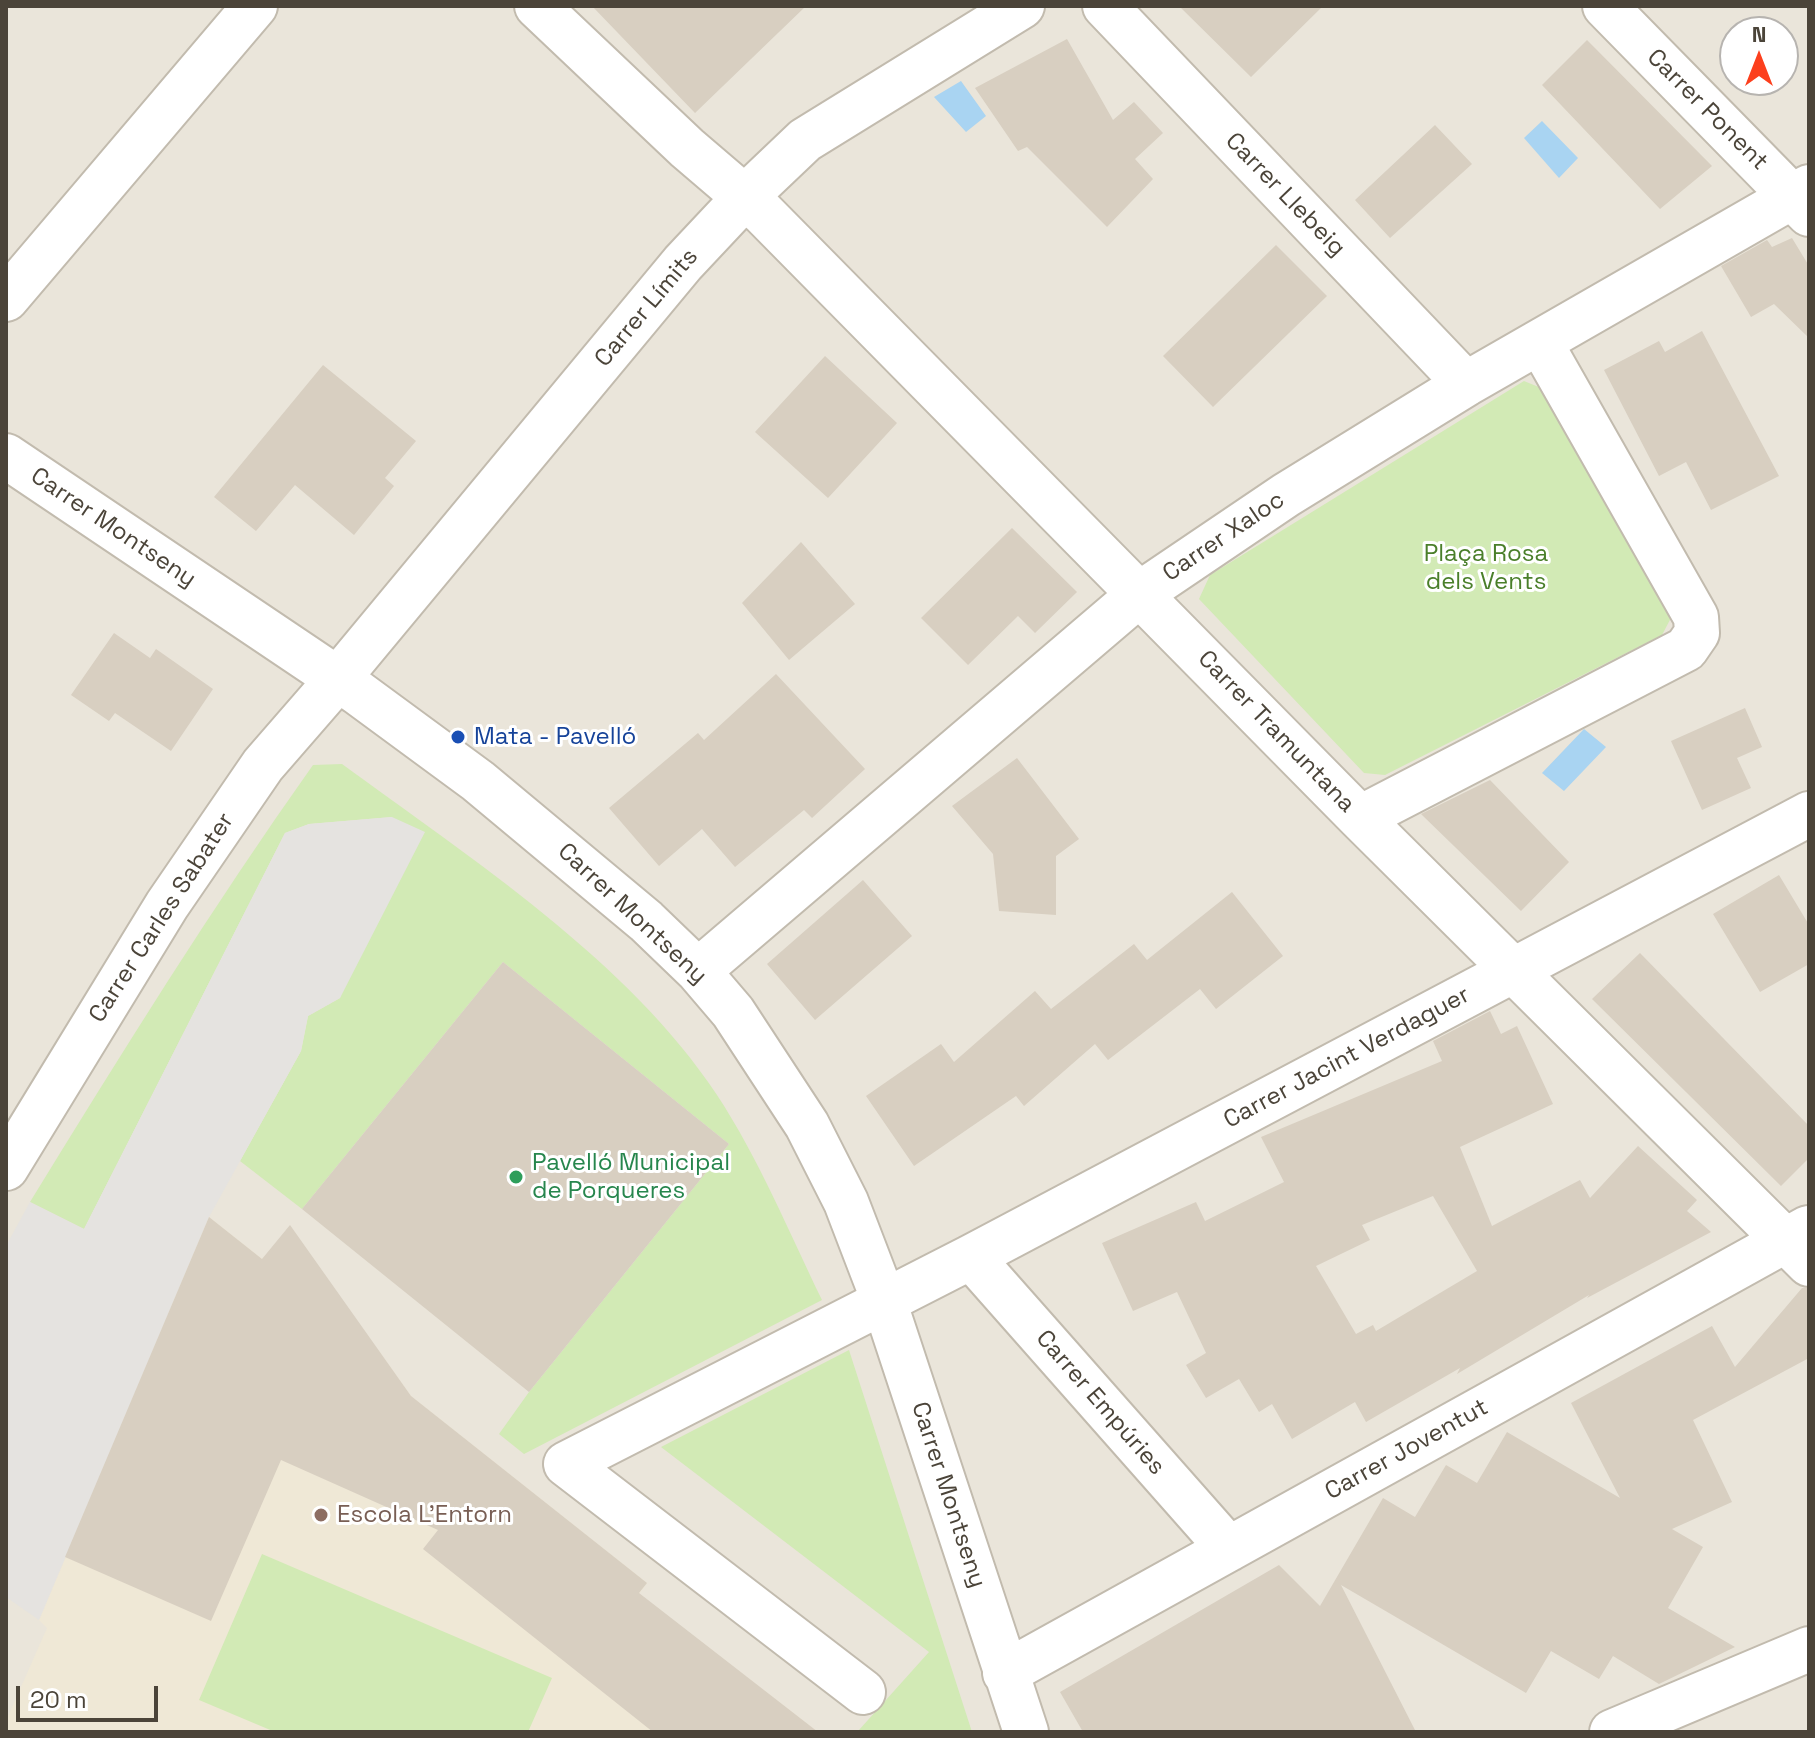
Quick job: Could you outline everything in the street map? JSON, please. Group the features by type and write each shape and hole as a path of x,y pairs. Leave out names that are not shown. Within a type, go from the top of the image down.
{"street":[{"path":"6,299 255,6"},
{"name":"Carrer Tramuntana","path":"537,6 744,198 1141,593 1513,970 1801,1244"},
{"name":"Carrer Límits","path":"336,681 683,263 744,198 805,140 1022,6"},
{"name":"Carrer Llebeig","path":"1105,6 1466,384"},
{"name":"Carrer Ponent","path":"1605,6 1803,199"},
{"name":"Carrer Xaloc","path":"698,971 1141,593 1286,495 1466,384 1803,199"},
{"path":"1360,818 1686,649 1697,633 1696,617 1541,344"},
{"name":"Carrer Montseny","path":"6,456 336,681 357,692 478,781 646,921 698,971 733,1012 807,1125 846,1202 884,1301 1026,1732"},
{"name":"Carrer Carles Sabater","path":"6,1168 176,892 263,765 336,681"},
{"name":"Carrer Jacint Verdaguer","path":"863,1692 566,1464 971,1257 1809,814"},
{"name":"Carrer Joventut","path":"1005,1673 1229,1549 1801,1244"},
{"name":"Carrer Empúries","path":"971,1257 1229,1549"},
{"path":"1612,1732 1809,1649"}],"shaded area":[{"path":"6,6 1809,6 1809,1732 6,1732"},
{"path":"392,817 425,832 340,998 308,1016 301,1051 209,1217 39,1620 6,1597 6,1246 30,1202 84,1229 285,833 309,824"},
{"name":"Escola L'Entorn","path":"209,1217 379,1351 411,1396 647,1583 639,1594 818,1732 6,1732 6,1721 47,1628 39,1620"}],"green space":[{"name":"Plaça Rosa dels Vents","path":"1524,381 1546,390 1672,616 1662,635 1385,775 1364,773 1199,599 1210,575"},
{"path":"342,764 544,914 640,1000 681,1046 717,1095 773,1196 822,1300 524,1454 499,1434 529,1392 729,1144 503,962 302,1209 240,1161 301,1051 308,1016 340,998 392,817 309,824 285,833 84,1229 30,1202 203,927 313,765"},
{"path":"849,1350 972,1732 859,1730 929,1652 661,1447"},
{"path":"262,1554 552,1678 528,1732 275,1732 199,1700"}],"water":[{"path":"961,81 986,116 966,132 934,97"},
{"path":"1542,121 1578,158 1559,178 1524,138"},
{"path":"1584,729 1606,747 1564,791 1542,773"}],"building":[{"path":"592,6 806,6 695,113"},
{"path":"1179,6 1323,6 1251,77"},
{"path":"1067,39 1113,120 1134,102 1163,133 1135,159 1153,179 1107,227 1027,147 1018,151 975,88"},
{"path":"1587,40 1712,166 1660,209 1542,85"},
{"path":"1435,125 1472,164 1390,238 1355,200"},
{"path":"1792,238 1809,266 1809,338 1774,304 1751,317 1721,266 1767,240 1772,247"},
{"path":"1276,245 1327,296 1213,407 1163,356"},
{"path":"1702,331 1779,476 1711,510 1686,462 1659,476 1604,370 1659,341 1665,352"},
{"path":"825,356 897,423 828,498 755,432"},
{"path":"323,365 416,441 385,478 394,486 354,535 295,485 256,531 214,497"},
{"path":"1012,528 1077,592 1035,633 1018,616 968,665 921,618"},
{"path":"801,542 855,604 789,660 742,603"},
{"path":"114,633 150,658 156,649 213,689 171,751 115,713 109,721 71,695"},
{"path":"776,674 865,769 812,818 804,810 735,867 702,829 659,866 609,808 698,733 704,740"},
{"path":"1745,708 1762,747 1737,758 1751,788 1702,810 1671,741"},
{"path":"1017,758 1079,839 1056,856 1056,915 999,911 993,854 952,806"},
{"path":"1490,780 1569,862 1521,911 1421,814"},
{"path":"1779,875 1809,925 1809,964 1760,992 1713,914"},
{"path":"863,880 912,936 815,1020 767,964"},
{"path":"1232,892 1283,956 1216,1009 1200,989 1108,1060 1095,1044 1024,1106 1016,1096 914,1166 866,1096 941,1044 954,1062 1035,991 1051,1009 1134,944 1147,960"},
{"path":"1640,953 1809,1126 1809,1158 1781,1186 1592,999"},
{"name":"Pavelló Municipal de Porqueres","path":"503,962 729,1144 529,1392 302,1209"},
{"path":"1490,1011 1501,1034 1517,1026 1553,1104 1460,1147 1492,1226 1580,1180 1590,1198 1638,1146 1697,1200 1687,1211 1711,1232 1587,1298 1589,1295 1457,1374 1460,1368 1366,1422 1355,1402 1292,1439 1272,1404 1259,1412 1239,1379 1206,1398 1186,1365 1206,1353 1177,1292 1133,1311 1102,1243 1196,1202 1205,1221 1284,1182 1261,1137 1442,1061 1433,1041","holes":["1433,1196 1477,1271 1376,1331 1373,1325 1356,1334 1316,1266 1370,1240 1362,1225"]},
{"path":"209,1217 262,1259 290,1225 411,1396 647,1583 639,1593 818,1732 653,1732 423,1549 438,1530 281,1460 211,1621 65,1557"},
{"path":"1802,1288 1809,1288 1809,1358 1693,1420 1732,1502 1672,1529 1703,1547 1668,1608 1735,1647 1659,1684 1613,1656 1599,1679 1551,1651 1526,1693 1341,1585 1416,1732 1083,1732 1060,1692 1279,1565 1320,1606 1383,1498 1415,1517 1446,1465 1477,1483 1507,1432 1620,1498 1571,1403 1712,1326 1735,1367"}],"place":[{"name":"Mata - Pavelló","path":"458,737"},
{"name":"Pavelló Municipal de Porqueres","path":"516,1177"},
{"name":"Escola L'Entorn","path":"321,1515"}]}
